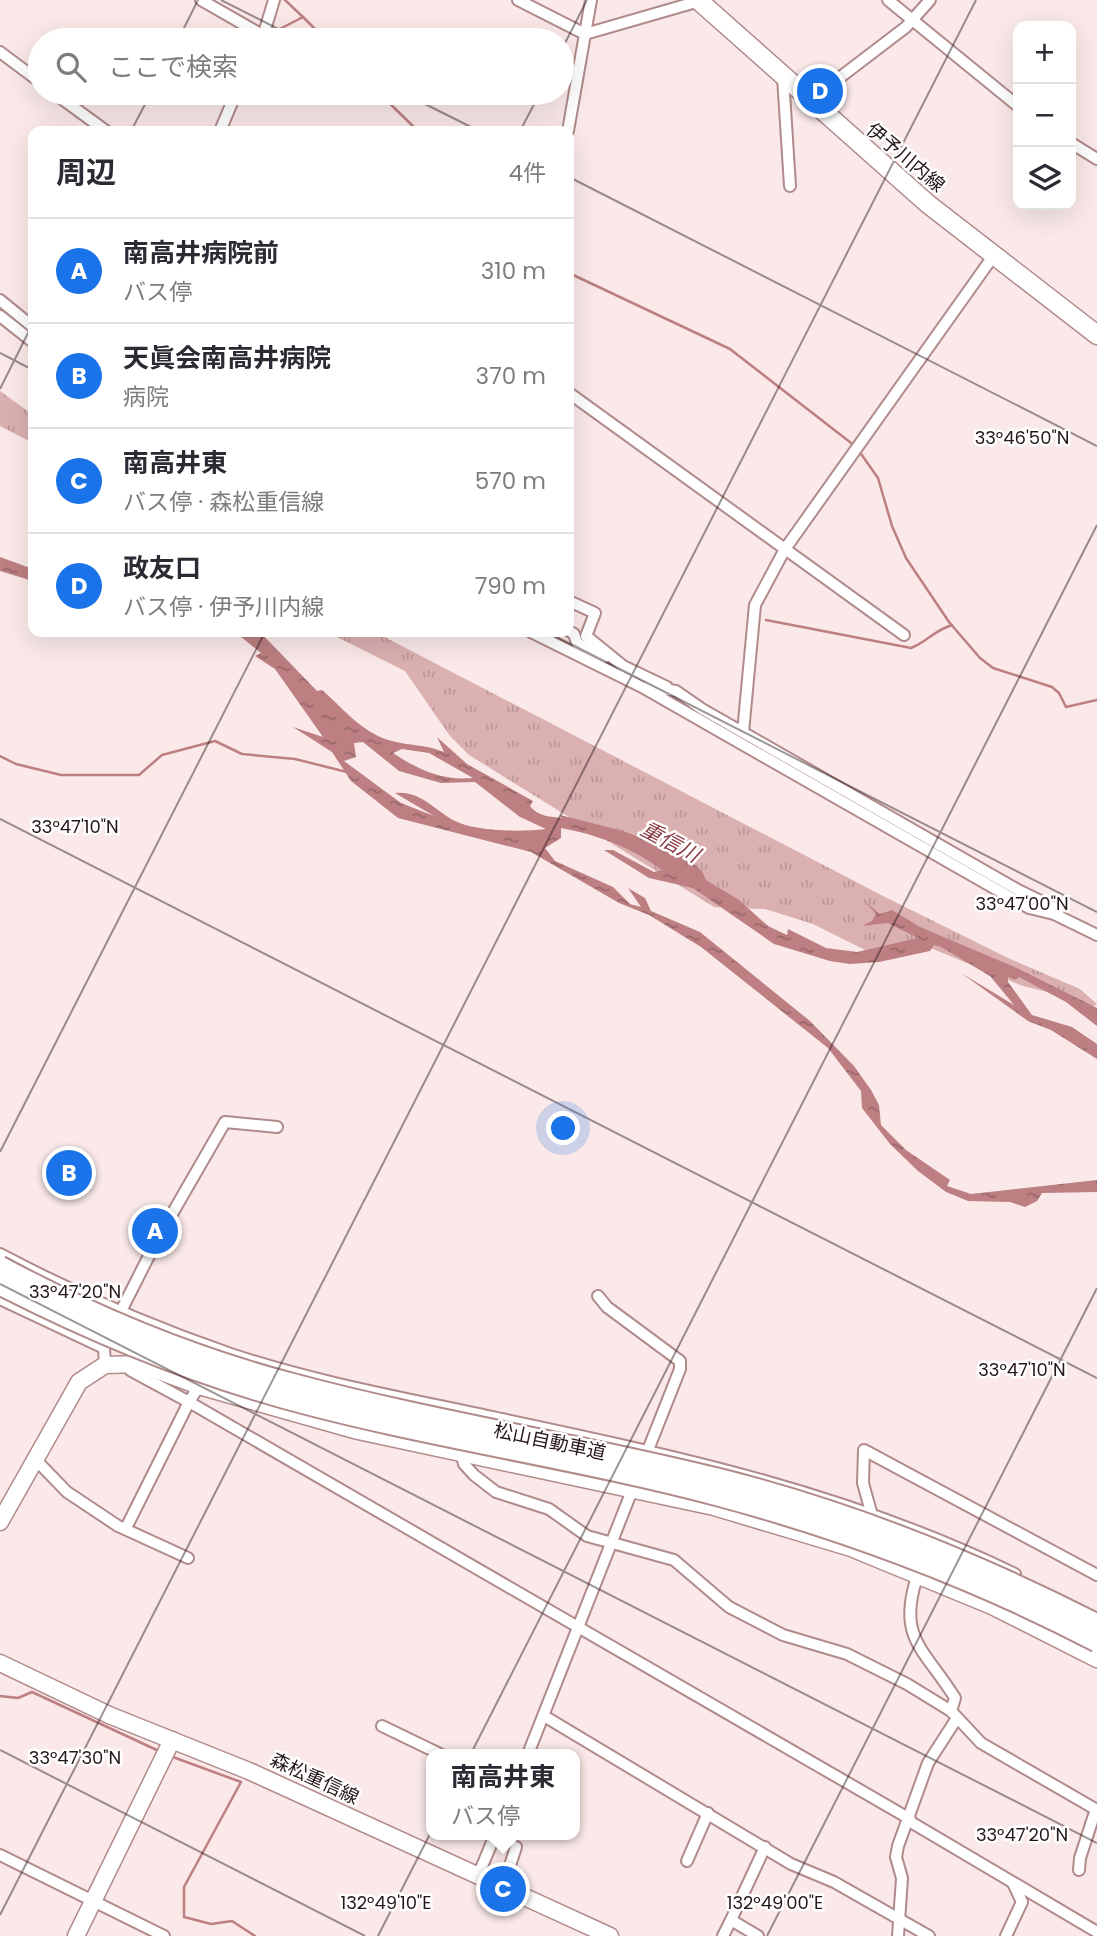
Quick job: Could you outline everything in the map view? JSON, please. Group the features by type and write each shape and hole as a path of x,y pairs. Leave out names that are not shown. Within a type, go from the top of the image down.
{"highway":[{"name":"松山自動車道","path":"0,1266 130,1329 289,1383 719,1478 876,1525 1035,1592 1097,1624"},
{"name":"松山自動車道","path":"0,1284 124,1344 200,1372 285,1398 380,1422 714,1495 871,1541 1027,1606 1097,1642"}],"main road":[{"name":"伊予川内線","path":"700,0 809,101 918,195 1097,335"}],"street":[{"path":"201,0 247,28"},
{"path":"266,28 274,0"},
{"path":"518,0 573,28"},
{"path":"574,97 591,0"},
{"path":"574,28 585,34 700,0"},
{"path":"888,0 1013,102"},
{"path":"809,101 912,20 930,0"},
{"path":"0,52 28,73"},
{"path":"783,77 790,186"},
{"path":"70,105 99,126"},
{"path":"222,126 231,105"},
{"path":"569,126 573,105"},
{"path":"1076,147 1097,159"},
{"path":"743,732 755,605 785,550 994,255"},
{"path":"0,300 28,323"},
{"path":"0,316 28,338"},
{"path":"574,397 904,635"},
{"path":"574,603 595,613 586,636 623,666"},
{"path":"574,634 577,643 676,691 1018,890 1063,912 1097,935"},
{"path":"541,637 642,687 1029,908 1075,922"},
{"path":"642,687 676,691"},
{"path":"105,1365 104,1348 121,1311 225,1122 277,1127"},
{"path":"0,1254 121,1311 233,1354 293,1372 648,1450 786,1485 872,1512 963,1549 1097,1615"},
{"path":"598,1296 607,1307 680,1361 680,1369 648,1450"},
{"path":"0,1299 104,1348"},
{"path":"128,1363 130,1370 581,1626 1093,1932"},
{"path":"0,1522 79,1382 105,1365 128,1363 150,1367 199,1386 358,1431 633,1488 714,1507 826,1540 918,1574 992,1606 1097,1659"},
{"path":"126,1528 199,1386"},
{"path":"872,1512 863,1483 864,1450 1097,1575"},
{"path":"461,1452 464,1464 487,1487 549,1508 575,1530 674,1560 729,1607 783,1635 847,1654 881,1670 954,1714 981,1743 1097,1810 1080,1858 1079,1870"},
{"path":"35,1459 67,1492 126,1528 188,1558"},
{"path":"530,1749 581,1626 633,1488"},
{"path":"898,1936 902,1878 896,1857 928,1763 954,1714 955,1698 926,1660 910,1622 909,1604 918,1574"},
{"name":"森松重信線","path":"0,1663 109,1715 249,1770 610,1936"},
{"path":"544,1716 791,1864 834,1882 900,1922 929,1936"},
{"path":"382,1726 430,1749"},
{"path":"76,1936 172,1740"},
{"path":"687,1861 708,1813"},
{"path":"478,1875 493,1840"},
{"path":"503,1887 516,1847"},
{"path":"723,1936 765,1847"},
{"path":"0,1855 164,1936"},
{"path":"1006,1936 1022,1902 1013,1883"},
{"path":"731,1920 758,1936"}],"green space":[{"path":"0,391 28,411 28,440 0,426"},
{"path":"337,637 385,637 885,897 1008,958 1080,989 1097,1004 1091,1008 1080,1000 1023,986 928,947 865,950 813,924 765,909 714,907 469,755 450,736 405,671"}],"water":[{"path":"0,557 28,567 28,579 0,571"},
{"path":"241,637 265,637 317,691 322,690 372,733 392,741 444,752 437,737 467,764 533,801 530,806 540,814 562,818 560,815 623,831 681,853 702,871 706,880 739,900 768,926 787,935 788,929 826,948 857,952 918,938 888,923 862,926 872,921 876,914 865,902 880,914 892,910 920,927 1019,969 1097,1008 1097,1026 1066,1002 1019,977 1015,980 1008,977 1008,982 1032,1015 1072,1027 1097,1044 1097,1059 1051,1030 1028,1021 961,973 1014,1005 990,976 941,947 934,945 930,951 879,962 850,964 830,961 774,944 693,888 649,878 604,850 613,850 654,872 662,870 614,843 561,828 561,838 545,848 555,861 613,887 630,904 641,907 628,888 645,898 651,911 700,932 810,1021 854,1066 871,1090 879,1105 881,1125 906,1150 950,1180 947,1186 971,1194 1097,1180 1097,1192 1042,1193 1037,1201 1025,1207 1010,1202 968,1201 946,1192 918,1171 890,1144 862,1108 861,1091 828,1048 701,947 649,915 619,903 531,852 398,818 351,781 332,752 293,727 323,737 275,669 255,656 261,653","holes":["363,742 399,771 441,783 475,782 520,817 546,829 512,831 473,827 453,820 419,797 395,793 434,816 401,803 344,761 356,757 354,743","402,749 429,753 473,778 441,776 421,769 393,753"]}],"waterway":[{"path":"285,0 303,17"},
{"path":"282,28 303,17 314,28"},
{"path":"391,105 413,126"},
{"path":"574,275 730,349 855,446"},
{"path":"859,451 878,478 892,526 906,558 949,622 980,658 993,668 1052,687 1059,693 1066,707 1097,700"},
{"path":"766,620 911,648 952,625"},
{"path":"0,756 16,764 61,775 139,775 162,755 215,741 242,754 295,759 347,772"},
{"path":"0,1696 18,1698 32,1692 161,1752"},
{"path":"170,1756 241,1782 184,1887 184,1917 211,1924 232,1921 255,1936"}],"place":[{"name":"政友口","path":"820,91"},
{"name":"天眞会南高井病院","path":"69,1173"},
{"name":"南高井病院前","path":"155,1231"},
{"name":"南高井東","path":"503,1889"}],"water label":[{"name":"重信川","path":"670,842"}]}
